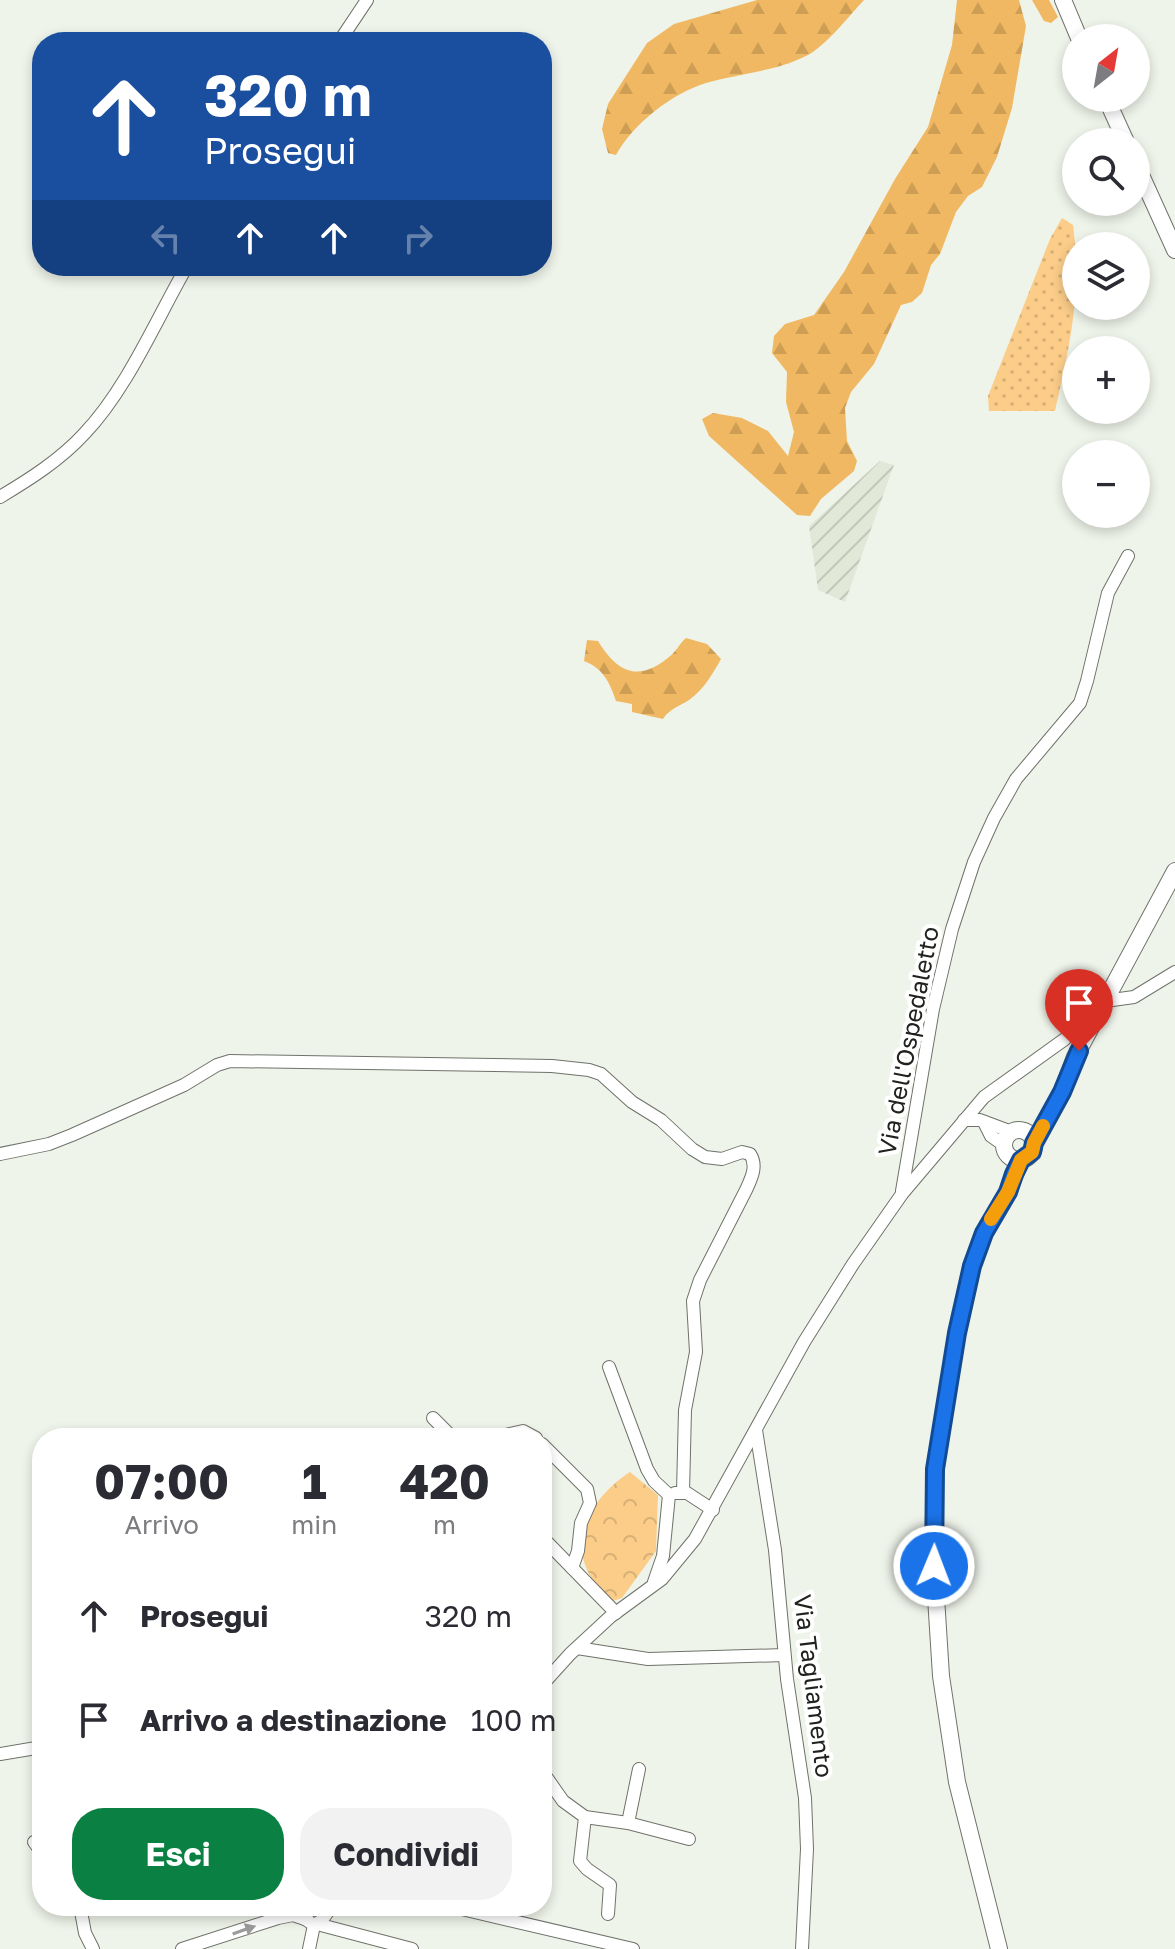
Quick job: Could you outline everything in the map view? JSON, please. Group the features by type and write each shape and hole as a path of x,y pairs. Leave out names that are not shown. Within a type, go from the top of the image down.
{"main road":[{"path":"1063,0 1073,24"},
{"path":"1150,195 1175,250"},
{"path":"999,1949 953,1763 938,1654 934,1566 935,1469 957,1333 972,1266 1006,1172 1010,1140 1036,1116 1075,1057 1175,871"},
{"path":"1010,1140 1012,1159 1021,1160 1029,1156 1062,1092 1075,1057"},
{"path":"1010,1140 1030,1135 1034,1143"},
{"path":"992,1216 1008,1192 1021,1160"}],"street":[{"path":"346,32 367,0"},
{"path":"0,497 65,453 97,419 119,388 181,276"},
{"name":"Via dell'Ospedaletto","path":"902,1194 933,1009 952,929 974,862 997,810 1016,779 1080,703 1108,593 1128,556"},
{"path":"1105,1001 1134,997 1175,972"},
{"path":"552,1674 616,1613 662,1579 690,1546 713,1510 804,1342 902,1194 993,1089 1065,1039"},
{"path":"0,1154 49,1144 72,1135 230,1061 525,1065 597,1072 632,1102 664,1122 696,1152 719,1159 742,1152 750,1154 754,1161 746,1190 700,1280 693,1301 696,1352 685,1410 683,1492"},
{"path":"964,1120 984,1122 1010,1140"},
{"path":"609,1367 647,1469 654,1481 669,1495"},
{"path":"433,1418 443,1428"},
{"name":"Via Tagliamento","path":"756,1430 774,1541 784,1655 807,1822 802,1949"},
{"path":"552,1454 590,1495 572,1568"},
{"path":"669,1495 683,1492 713,1510"},
{"path":"652,1586 663,1556 669,1495"},
{"path":"552,1547 616,1613"},
{"path":"577,1648 648,1659 784,1655"},
{"path":"0,1754 32,1749"},
{"path":"628,1823 639,1769"},
{"path":"552,1785 565,1804 585,1817 628,1823 689,1839"},
{"path":"585,1817 580,1861 610,1885 608,1914"},
{"path":"82,1916 85,1933 93,1949"},
{"path":"271,1916 272,1920"},
{"path":"182,1949 289,1916"},
{"path":"492,1916 633,1949"},
{"path":"309,1949 312,1918 412,1949"}],"shaded area":[{"path":"880,461 894,465 845,602 818,590 809,526"}],"green space":[{"path":"757,0 864,0 829,38 806,56 782,66 693,88 667,102 643,121 616,155 608,153 602,129 608,104 647,43 674,24"},
{"path":"957,0 1019,0 1026,26 1012,108 997,157 982,187 968,196 956,212 940,254 931,265 922,293 912,302 901,305 874,364 851,392 845,408 847,441 857,461 854,471 821,499 810,516 797,515 709,436 702,419 713,413 742,418 768,431 788,456 794,432 786,402 787,372 772,353 774,336 785,324 814,315 844,272 895,179 928,127 952,45"},
{"path":"1032,0 1049,0 1058,17 1051,23 1044,21"},
{"path":"1062,218 1073,225 1074,232 1062,232 1062,320 1072,320 1071,336 1062,336 1062,378 1055,411 989,411 988,396 1050,239"},
{"path":"686,638 707,644 721,659 699,691 663,719 632,712 632,704 616,701 605,677 584,661 587,640 598,641 621,667 638,672 648,670 671,655"},
{"path":"630,1472 658,1495 656,1551 622,1598 610,1602 584,1562 583,1532 596,1504"}],"slow traffic":[{"path":"991,1219 1008,1192 1021,1160 1032,1152 1043,1126"}],"route":[{"path":"934,1566 935,1469 957,1333 972,1266 992,1216 1008,1192 1021,1160 1032,1152 1079,1051"}]}
